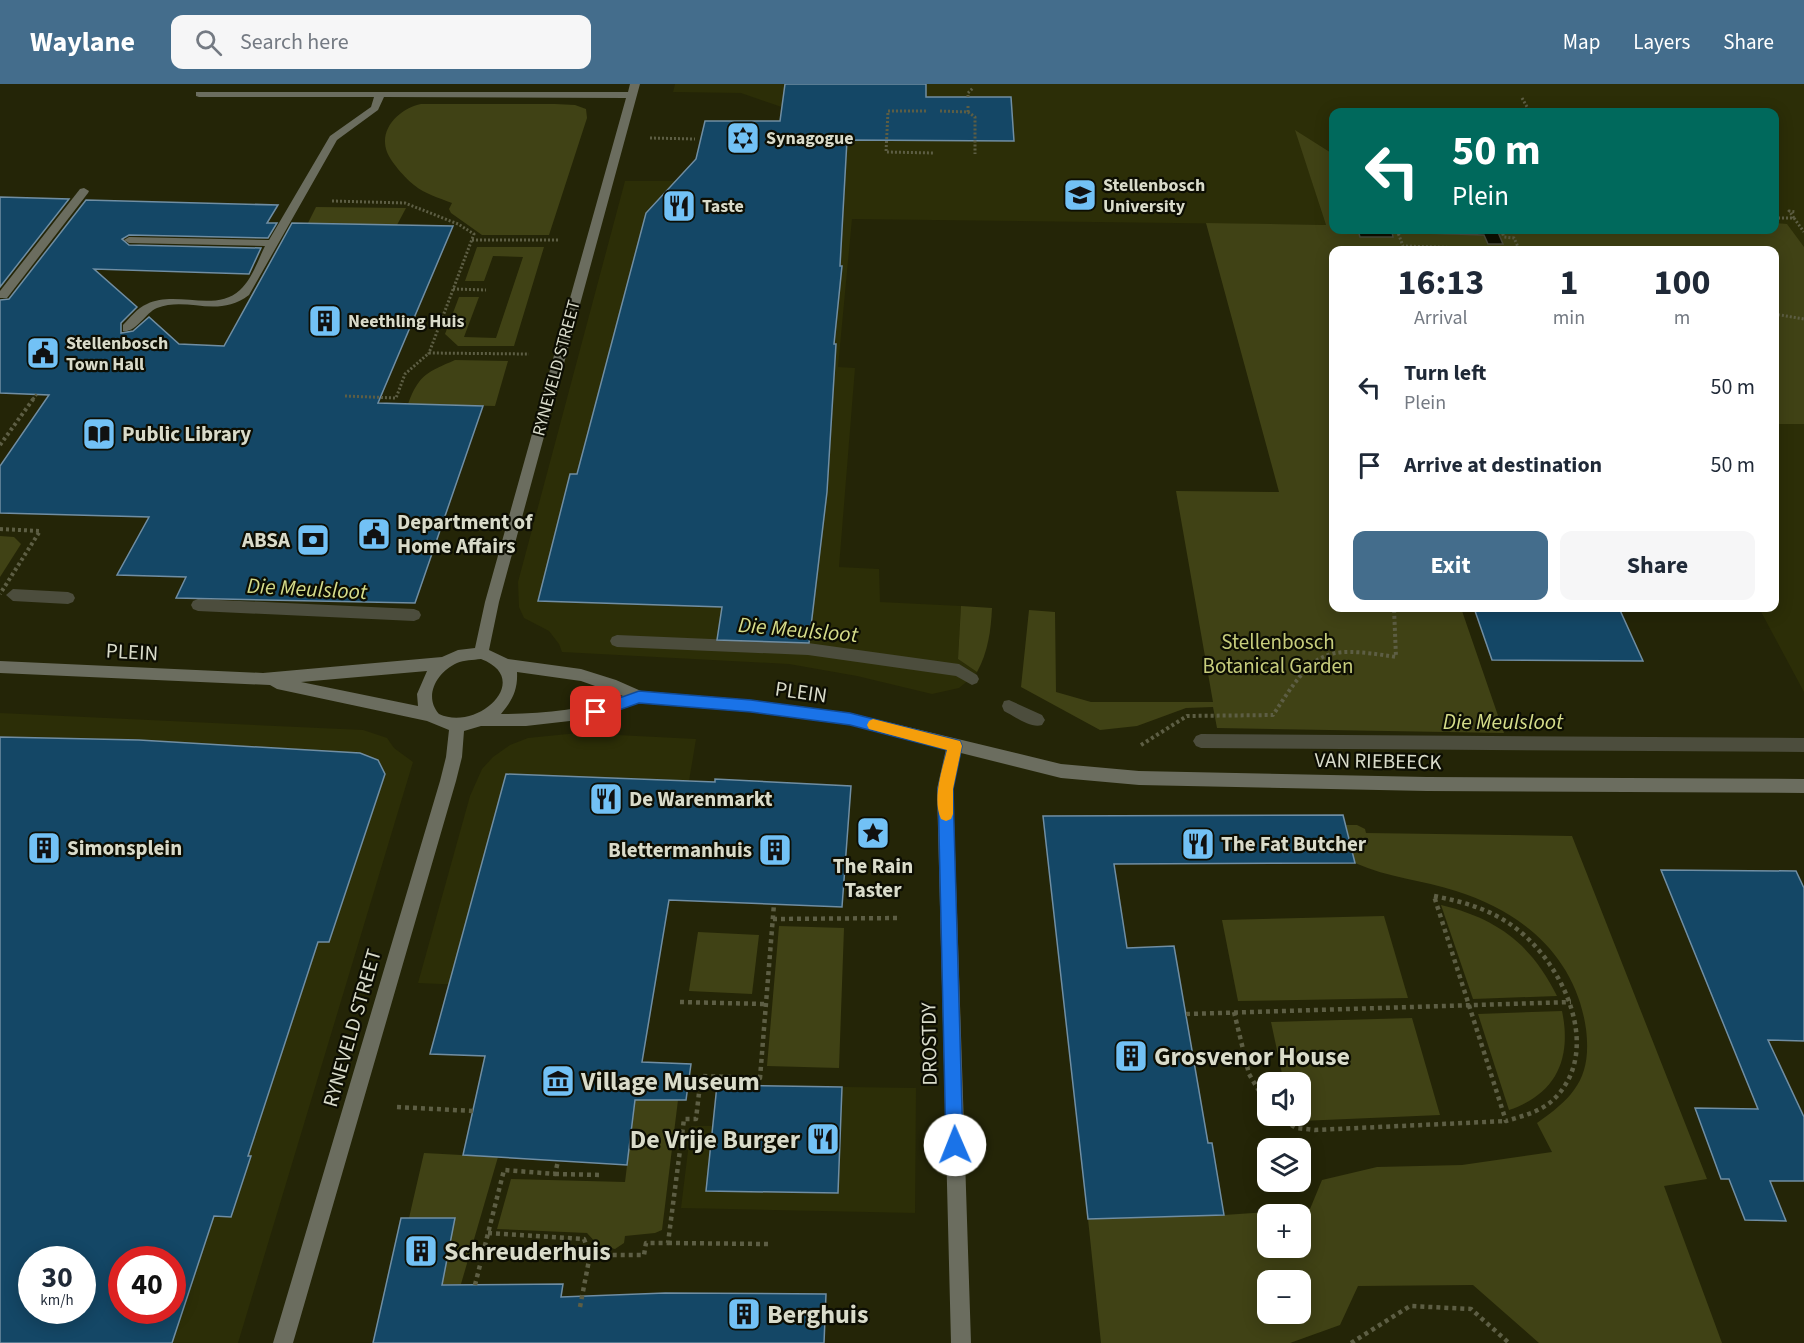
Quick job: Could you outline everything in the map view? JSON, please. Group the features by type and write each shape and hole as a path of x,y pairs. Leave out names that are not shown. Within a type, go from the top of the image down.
{"street":[{"path":"344,94 355,84"},
{"path":"199,94 634,90"},
{"name":"RYNEVELD STREET","path":"481,653 492,602 634,90"},
{"path":"127,328 143,310 157,304 215,303 235,299 245,291 333,138 375,108 380,94"},
{"path":"3,295 84,191"},
{"path":"129,240 272,243"},
{"path":"481,653 491,655 506,665 510,674 507,695 501,705 480,720 457,726 437,721 424,706 423,694 426,683 445,663 462,655 481,653"},
{"name":"PLEIN","path":"0,667 263,679 445,663"},
{"name":"PLEIN","path":"506,665 581,675 611,684 639,697 751,706 850,719 955,746"},
{"name":"PLEIN","path":"263,679 430,715"},
{"name":"PLEIN","path":"480,720 526,720 587,713 639,697"},
{"name":"RYNEVELD STREET","path":"283,1343 448,781 454,757 457,726"},
{"name":"VAN RIEBEECK","path":"955,746 1061,771 1140,778 1427,784 1804,786"},
{"name":"DROSTDY","path":"955,746 945,789 962,1343"}],"path":[{"path":"968,97 968,93 974,88"},
{"path":"1522,98 1528,108"},
{"path":"968,104 968,112"},
{"path":"926,111 888,111 886,152 933,153"},
{"path":"940,111 968,112 975,117 975,153"},
{"path":"640,138 695,139"},
{"path":"331,201 405,204 458,224 474,234 429,353 405,374 396,398 345,396"},
{"path":"1796,212 1789,211 1804,232"},
{"path":"1779,218 1794,218"},
{"path":"1503,234 1504,237 1514,238 1518,246"},
{"path":"472,240 565,240"},
{"path":"453,289 486,290"},
{"path":"1779,315 1804,319"},
{"path":"429,353 531,354"},
{"path":"0,445 37,394"},
{"path":"0,529 40,531 0,594"},
{"path":"1138,747 1187,716 1274,714 1302,672 1328,653 1358,652 1396,657 1394,612"},
{"path":"1293,1126 1315,1130 1506,1121 1532,1113 1554,1100 1568,1080 1576,1056 1577,1029 1571,1002 1554,969 1530,941 1508,923 1467,902 1434,896 1506,1121"},
{"path":"669,1243 684,1119 696,1119 701,1076 760,1078 774,904"},
{"path":"773,919 826,921 843,918 901,918"},
{"path":"680,1002 765,1004"},
{"path":"1186,1014 1571,1002"},
{"path":"1234,1012 1248,1076 1257,1092"},
{"path":"397,1107 473,1111"},
{"path":"555,1174 558,1161"},
{"path":"475,1285 504,1170 601,1175"},
{"path":"488,1233 584,1239 590,1255 580,1307"},
{"path":"590,1255 644,1255 646,1243 768,1244"},
{"path":"1350,1343 1410,1306 1471,1309 1509,1343"}],"shaded area":[{"path":"675,84 1804,84 1804,270 1779,253 1779,246 1774,246 1774,234 1779,234 1779,108 1329,108 1329,152 1296,131 1326,225 852,219 838,367 855,368 839,567 879,569 880,602 961,606 958,659 977,672 975,675 959,688 932,694 857,676 789,664 562,652 549,631 524,618 519,607 518,582 625,181 675,181 796,112 741,93 673,92"},
{"path":"1359,234 1392,234 1393,237 1360,237"},
{"path":"1453,234 1499,234 1503,244 1488,244 1484,235"},
{"path":"1779,424 1804,424 1804,692 1761,612 1779,612"},
{"path":"0,713 363,730 387,738 394,748 413,762 238,1343 0,1343"},
{"path":"578,733 696,739 654,993 418,983 470,796 482,769 493,757 510,745 528,738"},
{"path":"717,1085 916,1088 915,1213 681,1208 691,1126 713,1126"}],"green space":[{"path":"421,104 555,104 575,105 586,109 587,118 549,235 482,235 451,213 449,209 452,203 423,191 407,178 387,152 386,135 393,120 413,106"},
{"name":"Stellenbosch Botanical Garden","path":"1295,130 1329,151 1329,234 1779,234 1779,223 1787,224 1804,247 1804,424 1779,424 1779,246 1329,246 1329,612 1462,612 1504,733 1217,728 1213,707 1186,708 1137,726 1100,730 1021,687 1029,610 1055,612 1056,692 1091,702 1213,702 1176,491 1279,492 1206,223 1326,225"},
{"path":"316,207 406,208 397,225 307,225"},
{"path":"477,247 544,247 514,346 458,346 445,334 459,297 479,297 464,337 496,338 523,257 493,256 484,281 465,281"},
{"path":"455,360 508,361 495,406 408,404 416,386 426,375"},
{"path":"0,536 14,537 21,544 0,577"},
{"path":"961,606 992,608 988,641 977,672 958,659"},
{"path":"1346,825 1357,825 1365,829 1366,833 1572,836 1707,1179 1664,1186 1722,1343 1539,1343 1473,1285 1358,1286 1340,1325 1290,1343 1101,1343 1088,1219 1257,1213 1257,1258 1311,1258 1311,1207 1322,1180 1377,1167 1462,1165 1552,1152 1537,1123 1561,1104 1578,1085 1586,1061 1586,1029 1580,1003 1571,980 1558,959 1542,941 1503,911 1456,891 1380,872 1355,863"},
{"path":"1441,905 1480,918 1511,936 1536,962 1557,996 1473,999"},
{"path":"1384,916 1408,998 1238,1001 1222,920"},
{"path":"779,926 844,928 839,1068 767,1066"},
{"path":"698,932 759,935 752,994 689,991"},
{"path":"1562,1011 1565,1044 1557,1072 1539,1095 1509,1110 1478,1014"},
{"path":"1412,1018 1440,1115 1311,1121 1311,1072 1282,1072 1271,1022"},
{"path":"635,1100 678,1100 662,1230 655,1233 625,1236 624,1243 615,1249 598,1245 587,1233 497,1229 511,1179 625,1182"},
{"path":"424,1153 498,1157 461,1284 442,1284 455,1218 409,1218"}],"building":[{"path":"785,84 926,84 926,97 1011,97 1014,141 847,140 840,266 842,266 834,344 836,344 827,492 809,643 717,640 722,607 538,601 570,474 577,474 646,213 696,159 705,121 780,121"},
{"path":"0,197 69,199 0,287"},
{"path":"86,200 278,205 267,223 277,223 268,238 129,235 122,239 129,245 261,248 249,274 94,269 137,307 121,323 121,333 133,331 149,317 179,344 224,346 292,223 453,226 378,403 483,406 415,603 176,598 186,577 117,575 149,517 0,513 0,466 49,395 0,393 0,300 9,299"},
{"path":"1475,612 1621,612 1643,661 1492,660"},
{"path":"0,737 139,740 360,753 378,760 385,774 329,942 318,942 248,1156 251,1156 231,1217 214,1216 186,1301 186,1246 108,1246 108,1324 178,1324 172,1343 0,1343"},
{"path":"506,774 715,782 715,779 851,786 842,907 669,900 642,1062 691,1064 686,1100 635,1100 627,1165 463,1155 485,1056 430,1054"},
{"name":"Grosvenor House","path":"1343,815 1355,863 1114,864 1127,948 1174,946 1208,1143 1212,1143 1224,1215 1088,1219 1043,816"},
{"path":"1661,870 1796,871 1804,888 1804,1041 1768,1040 1804,1117 1804,1181 1770,1181 1786,1221 1745,1220 1729,1179 1721,1179 1695,1108 1758,1109"},
{"path":"717,1085 842,1087 838,1193 706,1191"},
{"path":"401,1218 455,1218 442,1285 563,1284 561,1297 665,1293 826,1294 824,1343 373,1343"}],"waterway":[{"name":"Die Meulsloot","path":"13,595 68,598"},
{"name":"Die Meulsloot","path":"198,605 414,615"},
{"name":"Die Meulsloot","path":"617,641 808,649 959,670 972,679"},
{"name":"Die Meulsloot","path":"1009,706 1037,720"},
{"name":"Die Meulsloot","path":"1201,741 1804,745"}],"slow traffic":[{"path":"873,725 955,746 945,789 946,814"}],"place":[{"name":"Synagogue","path":"743,138"},
{"name":"Stellenbosch University","path":"1080,195"},
{"name":"Taste","path":"679,206"},
{"name":"Neethling Huis","path":"325,321"},
{"name":"Stellenbosch Town Hall","path":"43,353"},
{"name":"Public Library","path":"99,434"},
{"name":"Department of Home Affairs","path":"374,534"},
{"name":"ABSA","path":"313,540"},
{"name":"De Warenmarkt","path":"606,799"},
{"name":"The Rain Taster","path":"873,833"},
{"name":"The Fat Butcher","path":"1198,844"},
{"name":"Simonsplein","path":"44,848"},
{"name":"Blettermanhuis","path":"775,850"},
{"name":"Grosvenor House","path":"1131,1056"},
{"name":"Village Museum","path":"558,1081"},
{"name":"De Vrije Burger","path":"823,1139"},
{"name":"Schreuderhuis","path":"421,1251"},
{"name":"Berghuis","path":"744,1314"}],"route":[{"path":"596,712 639,697 751,706 850,719 955,746 945,789 955,1145"}]}
